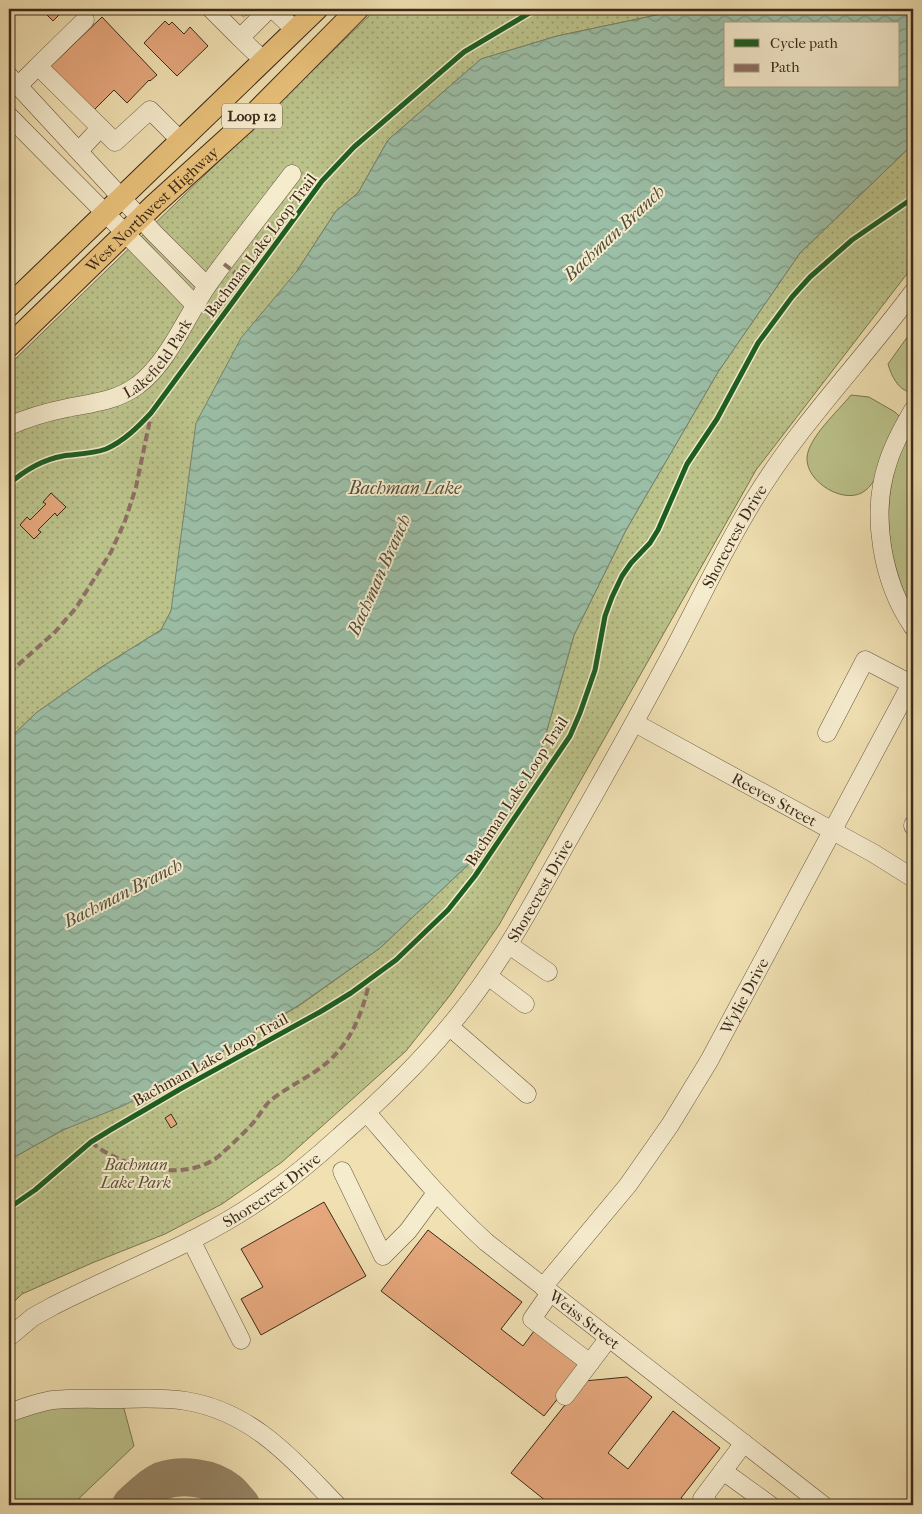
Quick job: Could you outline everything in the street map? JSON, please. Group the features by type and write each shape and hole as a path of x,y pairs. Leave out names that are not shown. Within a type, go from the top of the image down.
{"main road":[{"name":"West Northwest Highway","path":"9,306 104,212 317,9"},
{"name":"West Northwest Highway","path":"9,346 125,232 250,118 358,9"},
{"path":"250,118 252,98 286,63 296,40 295,30"}],"street":[{"path":"212,9 263,60"},
{"path":"273,9 295,30"},
{"path":"240,38 259,13"},
{"path":"85,20 38,66 12,82 207,286"},
{"path":"38,66 115,142 150,110 180,140"},
{"path":"9,116 195,305"},
{"path":"79,151 100,128"},
{"name":"Lakefield Park","path":"9,426 27,418 66,408 97,404 116,398 138,385 164,356 207,286 292,174"},
{"name":"Shorecrest Drive","path":"9,1337 33,1317 53,1306 191,1240 239,1214 265,1197 289,1180 367,1113 414,1067 450,1027 509,945 635,723 736,531 768,476 887,328 913,292"},
{"path":"913,410 896,440 887,464 882,486 880,514 881,537 886,568 894,592 913,627"},
{"name":"Wylie Drive","path":"590,1363 532,1319 547,1290 628,1185 670,1125 709,1062 911,684 865,660 827,733"},
{"name":"Reeves Street","path":"635,723 903,870 913,878"},
{"path":"509,945 548,972"},
{"path":"488,976 525,1004"},
{"path":"450,1027 527,1094"},
{"name":"Weiss Street","path":"367,1113 436,1193 486,1242 608,1339 824,1505"},
{"path":"342,1171 383,1256 408,1231 436,1193"},
{"path":"191,1240 241,1340"},
{"path":"564,1396 608,1339"},
{"path":"9,1413 51,1400 75,1399 162,1398 210,1407 234,1416 284,1451 337,1505"},
{"path":"710,1505 702,1498 744,1443"},
{"path":"723,1471 770,1505"}],"green space":[{"path":"376,9 685,9 557,36 481,59 388,140 358,193 336,211 297,271 171,611 161,630 100,668 36,713 9,739 9,365"},
{"name":"Bachman Lake Park","path":"913,144 913,266 756,470 499,925 451,994 406,1051 282,1162 222,1204 165,1234 92,1263 22,1294 9,1307 9,1160 63,1130 207,1061 300,1005 380,948 471,862 502,826 528,784 543,744 574,635 626,530 718,372 800,253"},
{"path":"913,329 913,391 910,392 899,385 893,377 888,364"},
{"path":"851,395 869,397 900,417 881,467 871,484 866,490 848,496 838,494 820,483 808,466 807,457 809,449 818,433"},
{"path":"913,424 913,613 895,565 890,541 889,518 894,472"},
{"path":"123,1405 134,1446 72,1505 9,1505 9,1421 48,1407"}],"water":[{"name":"Bachman Lake","path":"685,9 913,9 913,144 800,253 718,372 626,530 574,635 543,744 528,784 502,826 471,862 380,948 299,1005 206,1061 125,1105 63,1130 9,1160 9,739 36,713 100,668 161,630 171,611 196,423 241,338 297,271 336,211 358,193 388,140 481,59 557,36"}],"building":[{"path":"41,9 65,9 53,21"},
{"path":"239,9 253,9 246,16"},
{"path":"102,17 157,75 149,80 127,103 114,90 94,110 51,66"},
{"path":"165,21 169,25 172,22 184,34 190,27 208,46 177,76 144,43"},
{"path":"51,493 66,507 57,516 55,513 38,530 41,532 34,539 20,525 27,517 30,520 46,504 43,502"},
{"path":"171,1114 177,1124 171,1128 165,1118"},
{"path":"324,1202 366,1276 261,1335 241,1299 263,1287 241,1249"},
{"path":"428,1230 522,1302 501,1329 523,1346 534,1331 582,1368 544,1416 381,1291"},
{"path":"627,1377 652,1397 608,1453 628,1469 673,1411 720,1448 681,1498 691,1505 551,1505 511,1473 584,1381"}],"taxiway":[{"path":"131,1505 157,1483 169,1479 187,1477 205,1480 221,1486 241,1505"}],"tunnel":[{"path":"247,9 250,12"}],"marked path":[{"path":"224,264 247,282"},
{"path":"9,673 55,632 76,608 111,552 125,521 136,487 151,415"},
{"path":"91,1142 119,1159 154,1169 189,1169 205,1164 219,1156 254,1121 271,1100 316,1071 337,1053 358,1019 370,979"}],"cycle path":[{"name":"Bachman Lake Loop Trail","path":"9,484 21,474 40,463 63,456 106,449 125,438 151,413 322,181 354,147 464,52 536,9"},
{"name":"Bachman Lake Loop Trail","path":"9,1208 35,1190 91,1142 182,1088 351,993 396,960 448,910 475,876 570,736 595,670 605,616 622,576 631,563 650,543 658,530 687,464 717,419 758,343 792,297 810,277 852,240 913,198"}],"water label":[{"name":"Bachman Branch","path":"614,233"},
{"name":"Bachman Branch","path":"379,575"},
{"name":"Bachman Branch","path":"123,893"}]}
